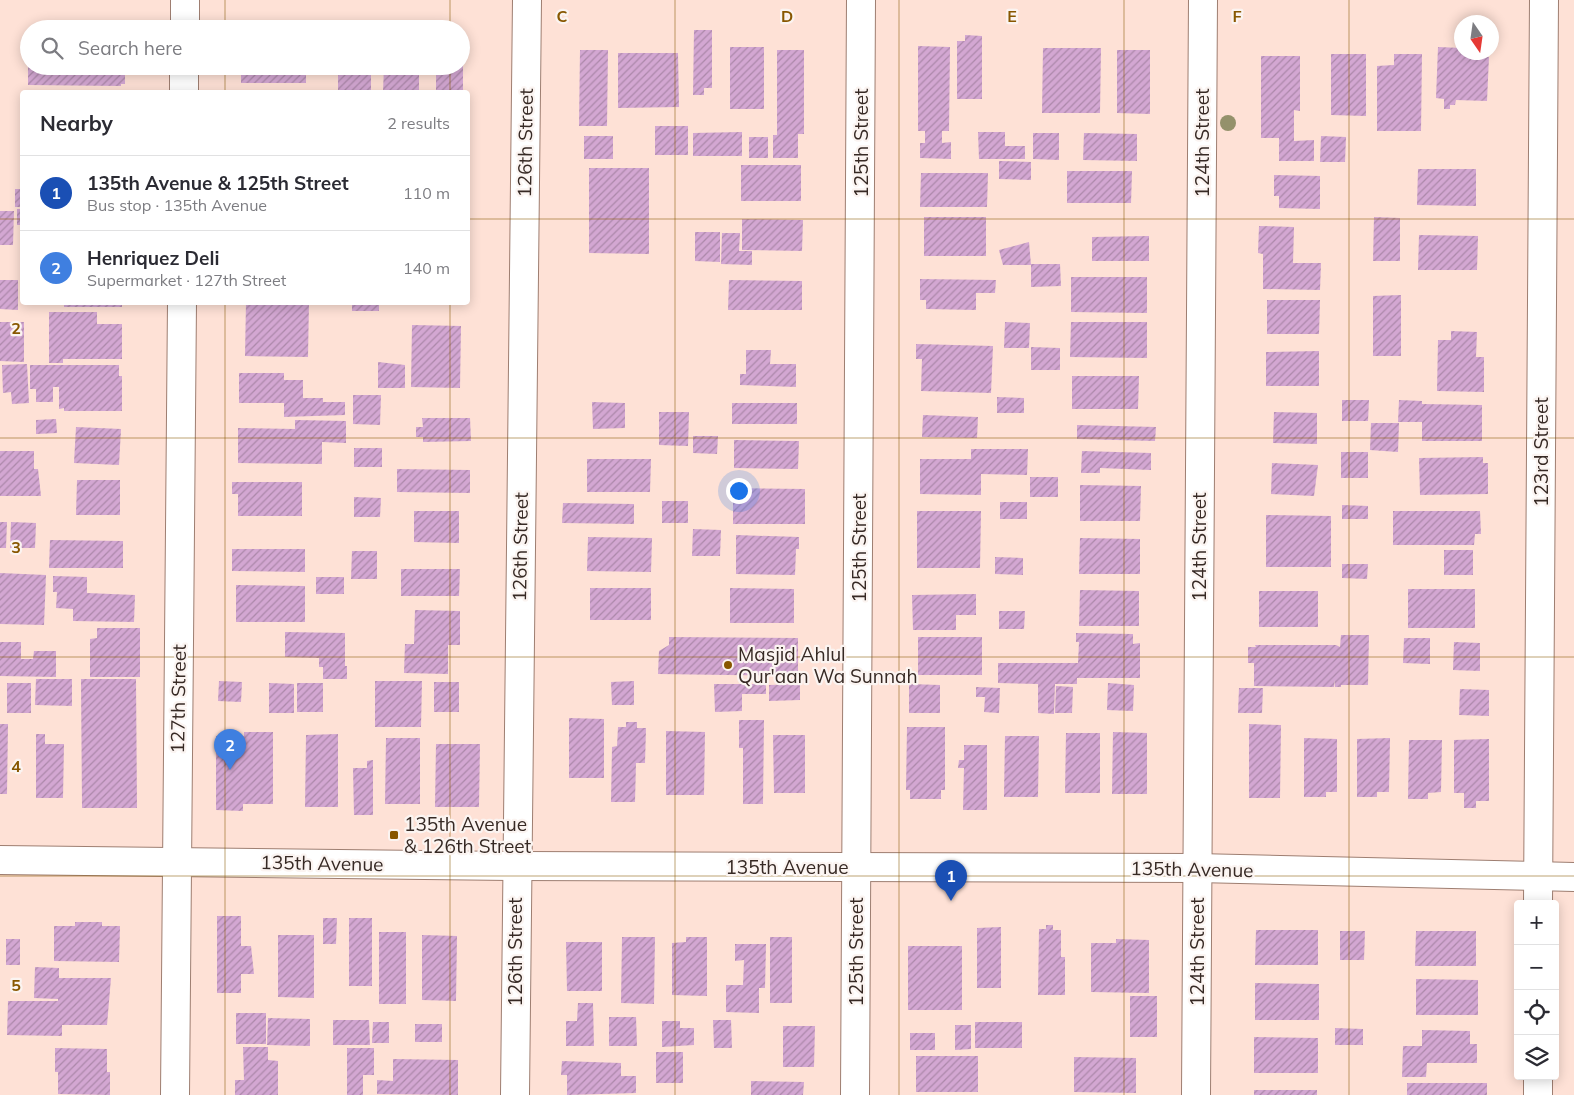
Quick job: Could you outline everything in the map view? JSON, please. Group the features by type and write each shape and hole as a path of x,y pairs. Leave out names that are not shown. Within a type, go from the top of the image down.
{"street":[{"path":"185,0 185,20"},
{"name":"126th Street","path":"515,1095 516,866 527,0"},
{"name":"125th Street","path":"856,1095 861,0"},
{"name":"124th Street","path":"1196,1095 1203,0"},
{"name":"123rd Street","path":"1538,891 1544,0"},
{"path":"184,75 184,90"},
{"name":"127th Street","path":"175,1095 182,305"},
{"name":"135th Avenue","path":"0,860 516,866 1197,868 1538,891 1574,877"},
{"path":"1538,1080 1538,1095"}],"building":[{"path":"694,30 712,30 712,88 704,88 704,95 693,95"},
{"path":"965,35 982,36 982,99 957,99 957,41 965,41"},
{"path":"918,46 950,47 949,131 942,131 942,143 951,142 951,159 920,158 920,143 925,143 925,131 918,131"},
{"path":"730,47 764,47 764,109 730,109"},
{"path":"1438,47 1454,48 1454,60 1489,60 1487,101 1456,100 1455,105 1450,105 1450,109 1444,109 1444,99 1436,98"},
{"path":"1043,48 1101,48 1100,113 1042,113"},
{"path":"580,50 608,50 607,126 579,126"},
{"path":"777,50 804,50 804,134 798,134 798,158 773,158 773,135 777,135"},
{"path":"1117,50 1150,50 1150,114 1117,113"},
{"path":"618,53 678,53 679,107 618,108"},
{"path":"1331,54 1366,54 1366,116 1331,115"},
{"path":"1394,54 1422,54 1421,131 1377,131 1377,66 1394,65"},
{"path":"1261,56 1300,56 1300,111 1294,110 1294,141 1314,140 1314,161 1279,161 1279,138 1261,138"},
{"path":"28,75 125,75 125,84 121,84 121,86 28,85"},
{"path":"241,75 306,75 306,83 241,83"},
{"path":"338,75 371,75 371,90 338,90"},
{"path":"384,75 419,75 419,90 383,90"},
{"path":"436,75 463,75 463,90 436,90"},
{"path":"655,126 688,126 688,155 655,155"},
{"path":"742,132 742,156 693,156 693,133"},
{"path":"978,132 1005,132 1005,146 1025,146 1025,159 979,159"},
{"path":"1033,133 1059,133 1059,160 1033,159"},
{"path":"1084,133 1137,134 1137,161 1083,160"},
{"path":"584,136 613,136 613,159 584,159"},
{"path":"1321,136 1346,137 1345,162 1320,162"},
{"path":"749,137 768,137 768,158 749,158"},
{"path":"999,161 1031,162 1031,180 999,179"},
{"path":"741,165 801,165 801,201 741,201"},
{"path":"589,168 649,168 649,254 589,253"},
{"path":"1418,169 1476,169 1476,206 1417,205"},
{"path":"1067,171 1132,171 1131,203 1067,203"},
{"path":"921,173 988,173 987,207 920,207"},
{"path":"1274,175 1320,176 1320,209 1279,208 1279,196 1274,196"},
{"path":"15,189 20,189 20,207 15,207"},
{"path":"17,209 20,209 20,225 17,225"},
{"path":"0,211 14,211 13,245 0,245"},
{"path":"924,217 986,217 986,256 924,256"},
{"path":"1374,217 1400,218 1400,261 1373,261"},
{"path":"742,219 803,220 802,251 742,250"},
{"path":"1259,226 1294,227 1293,263 1321,263 1320,290 1263,289 1263,254 1258,253"},
{"path":"695,232 720,232 720,262 695,261"},
{"path":"722,233 740,233 739,251 752,251 752,265 721,264"},
{"path":"1419,235 1478,236 1477,270 1418,270"},
{"path":"1149,236 1149,261 1092,261 1092,237"},
{"path":"1029,242 1031,265 1003,265 999,250"},
{"path":"1031,264 1060,264 1061,286 1031,287"},
{"path":"1071,277 1147,277 1147,313 1071,312"},
{"path":"920,279 996,280 995,293 976,293 976,310 926,309 926,300 920,300"},
{"path":"0,280 18,280 18,310 0,309"},
{"path":"729,280 802,281 802,310 728,310"},
{"path":"1401,295 1401,356 1373,356 1373,296"},
{"path":"1267,300 1320,300 1319,334 1267,334"},
{"path":"64,305 122,305 122,307 64,307"},
{"path":"246,305 309,305 308,357 245,356"},
{"path":"352,305 379,305 379,311 352,311"},
{"path":"49,312 97,312 97,324 122,324 122,359 63,359 63,363 49,363"},
{"path":"0,322 24,322 24,362 0,361"},
{"path":"1005,322 1030,323 1029,348 1004,348"},
{"path":"1071,322 1147,322 1147,358 1070,357"},
{"path":"412,325 461,326 460,388 411,387"},
{"path":"1451,331 1477,332 1476,357 1484,357 1484,392 1437,391 1438,340 1451,340"},
{"path":"916,344 993,346 991,393 921,391 922,359 916,359"},
{"path":"1031,347 1060,348 1060,370 1031,370"},
{"path":"746,350 771,350 770,364 796,364 796,387 740,385 740,374 746,374"},
{"path":"1319,351 1319,386 1266,386 1266,352"},
{"path":"378,362 405,365 405,388 378,388"},
{"path":"27,364 29,403 12,404 11,392 3,393 2,365"},
{"path":"30,365 119,365 119,376 122,376 122,411 64,411 64,408 59,409 59,387 53,387 53,402 36,402 36,389 30,389"},
{"path":"239,373 284,373 284,380 303,380 303,398 323,398 323,402 345,402 345,415 284,417 284,403 239,403"},
{"path":"1072,376 1139,376 1138,409 1072,409"},
{"path":"353,395 381,395 380,425 353,424"},
{"path":"997,397 1024,398 1024,413 997,413"},
{"path":"1342,400 1369,400 1368,421 1342,421"},
{"path":"1399,400 1422,401 1422,404 1482,405 1482,441 1422,441 1422,422 1398,422"},
{"path":"592,402 625,403 625,428 593,429"},
{"path":"732,403 797,403 797,424 732,424"},
{"path":"659,412 689,412 688,446 659,445"},
{"path":"1274,412 1317,413 1317,444 1273,443"},
{"path":"923,415 978,417 977,438 922,437"},
{"path":"422,418 470,418 471,441 423,442 423,437 416,437 416,427 423,427"},
{"path":"56,419 57,433 36,434 36,420"},
{"path":"295,420 346,421 346,443 322,442 322,464 238,463 238,428 295,429"},
{"path":"1371,423 1399,423 1398,452 1370,450"},
{"path":"1077,425 1156,427 1155,441 1077,439"},
{"path":"76,427 121,429 119,465 74,463"},
{"path":"693,436 718,436 717,454 693,453"},
{"path":"734,440 799,441 798,469 734,468"},
{"path":"354,448 382,448 382,467 354,467"},
{"path":"971,449 1028,449 1027,475 981,474 981,495 920,494 920,459 971,459"},
{"path":"0,451 34,451 34,469 38,469 41,496 0,496"},
{"path":"1082,451 1151,453 1151,470 1100,468 1100,473 1081,473"},
{"path":"1341,452 1368,452 1368,478 1341,478"},
{"path":"1483,457 1483,463 1488,463 1488,494 1420,495 1419,458"},
{"path":"587,459 651,459 650,492 587,492"},
{"path":"1272,463 1318,465 1314,496 1271,494"},
{"path":"397,469 470,470 470,493 397,492"},
{"path":"1030,477 1058,477 1058,497 1030,497"},
{"path":"77,480 120,480 120,515 76,515"},
{"path":"232,482 302,482 302,516 238,516 238,494 232,494"},
{"path":"1080,485 1141,486 1140,521 1080,521"},
{"path":"733,488 805,489 805,524 733,524"},
{"path":"354,497 381,498 380,517 354,517"},
{"path":"662,501 688,501 688,523 662,523"},
{"path":"1000,502 1027,502 1027,519 1000,519"},
{"path":"563,503 634,504 634,524 562,523"},
{"path":"1342,505 1368,506 1368,519 1342,519"},
{"path":"414,511 459,511 459,543 414,542"},
{"path":"917,511 981,511 980,568 917,568"},
{"path":"1393,511 1480,511 1481,534 1475,534 1474,545 1393,545"},
{"path":"1266,515 1331,516 1331,567 1266,567"},
{"path":"0,522 7,522 6,548 0,548"},
{"path":"11,522 36,523 35,548 10,548"},
{"path":"693,529 721,530 720,556 692,556"},
{"path":"736,535 799,537 799,549 796,549 795,575 736,574"},
{"path":"588,537 652,538 651,572 587,571"},
{"path":"1080,538 1140,539 1140,574 1079,574"},
{"path":"50,540 123,541 123,568 49,568"},
{"path":"232,549 305,549 305,572 232,571"},
{"path":"1444,550 1473,550 1473,575 1444,575"},
{"path":"352,551 377,551 377,579 351,579"},
{"path":"995,557 1023,558 1023,575 995,574"},
{"path":"1342,564 1368,564 1367,579 1342,578"},
{"path":"401,569 460,569 459,596 401,596"},
{"path":"0,573 46,575 44,625 0,624"},
{"path":"53,576 87,577 87,593 135,595 134,622 73,621 73,609 56,608 57,592 53,592"},
{"path":"316,577 344,577 344,594 316,594"},
{"path":"236,585 305,586 305,622 236,622"},
{"path":"590,588 651,588 651,620 590,620"},
{"path":"730,588 794,589 794,623 730,623"},
{"path":"1408,589 1475,589 1475,628 1408,628"},
{"path":"1080,590 1139,591 1139,626 1079,626"},
{"path":"1259,591 1318,591 1318,627 1259,627"},
{"path":"976,594 976,615 956,615 956,630 913,630 912,595"},
{"path":"415,610 460,611 460,645 448,645 448,674 404,673 405,644 414,644"},
{"path":"999,611 1025,611 1024,629 999,629"},
{"path":"97,628 140,628 140,677 90,677 90,639 97,638"},
{"path":"285,632 345,633 347,679 323,679 323,667 319,667 319,658 285,657"},
{"path":"1076,633 1133,634 1133,644 1140,643 1140,678 1077,678 1077,684 1055,684 1054,714 1038,713 1038,684 998,683 998,663 1078,663 1079,642 1076,642"},
{"path":"1341,635 1369,635 1368,685 1341,685 1341,687 1335,687 1334,680 1334,687 1254,686 1254,663 1248,663 1248,647 1256,647 1255,645 1336,645 1340,647"},
{"name":"Masjid Ahlul Qur'aan Wa Sunnah","path":"669,637 798,638 798,676 658,674 659,651 669,645"},
{"path":"918,637 982,637 982,675 918,675"},
{"path":"1404,638 1430,638 1430,664 1403,663"},
{"path":"0,642 21,642 21,659 33,659 34,651 56,651 56,677 0,676"},
{"path":"1454,642 1480,643 1480,671 1453,670"},
{"path":"36,679 72,679 72,706 35,705"},
{"path":"81,679 136,679 137,808 82,808"},
{"path":"219,681 242,682 241,702 218,701"},
{"path":"375,681 422,681 421,727 375,727"},
{"path":"634,681 634,705 612,705 611,682"},
{"path":"434,682 459,682 459,712 434,712"},
{"path":"7,683 31,683 31,713 7,713"},
{"path":"269,683 294,684 294,713 269,713"},
{"path":"297,683 323,683 323,712 297,712"},
{"path":"1108,683 1134,685 1133,711 1107,710"},
{"path":"714,684 766,684 766,694 742,694 742,711 715,712"},
{"path":"800,684 800,700 769,701 769,685"},
{"path":"909,684 940,685 940,713 909,713"},
{"path":"1056,686 1073,687 1072,713 1055,713"},
{"path":"976,687 1000,688 999,713 984,712 985,697 976,697"},
{"path":"1239,688 1263,688 1262,713 1238,713"},
{"path":"1460,689 1489,690 1489,716 1459,715"},
{"path":"569,718 604,719 604,778 569,778"},
{"path":"739,720 764,720 763,804 743,804 743,748 739,748"},
{"path":"626,722 637,722 637,728 646,728 645,763 636,763 635,802 611,802 612,747 617,746 618,727 626,727"},
{"path":"0,724 8,724 7,794 0,794"},
{"path":"1249,724 1281,725 1280,798 1249,798"},
{"path":"907,727 945,727 945,790 941,790 941,799 910,799 910,790 906,790"},
{"path":"666,731 705,732 704,795 666,795"},
{"path":"244,732 273,732 273,804 243,804 243,811 216,810 216,736 244,736"},
{"path":"1113,732 1147,733 1147,794 1112,794"},
{"path":"1066,733 1100,733 1100,793 1065,793"},
{"path":"36,734 45,734 45,744 64,744 63,798 36,798"},
{"path":"338,734 338,807 305,807 306,735"},
{"path":"773,735 805,735 805,793 774,793"},
{"path":"1005,736 1039,736 1038,797 1004,797"},
{"path":"386,738 420,738 420,804 385,804"},
{"path":"1304,738 1337,739 1337,792 1326,792 1326,797 1304,797"},
{"path":"1390,738 1389,792 1377,792 1377,797 1357,797 1357,739"},
{"path":"1489,739 1489,801 1476,801 1476,808 1464,808 1464,793 1454,793 1454,740"},
{"path":"1409,740 1442,740 1441,792 1428,793 1428,799 1408,799"},
{"path":"436,744 480,744 479,807 435,807"},
{"path":"964,745 987,745 987,810 963,810 964,768 958,768 959,760 964,760"},
{"path":"373,760 373,815 354,815 353,768 367,768 367,761"},
{"path":"217,916 241,916 241,946 251,946 254,974 241,974 241,993 217,993"},
{"path":"323,918 337,918 336,944 323,944"},
{"path":"349,918 372,918 372,986 349,986"},
{"path":"75,922 102,922 102,926 120,926 119,962 54,961 54,926 75,926"},
{"path":"1046,925 1053,925 1053,930 1061,930 1061,957 1065,957 1065,995 1038,995 1039,929 1046,929"},
{"path":"1001,927 1001,988 977,988 977,928"},
{"path":"1256,930 1318,930 1318,965 1255,965"},
{"path":"1340,931 1365,931 1364,960 1340,960"},
{"path":"1416,931 1476,931 1476,966 1415,966"},
{"path":"379,932 406,932 406,1004 379,1004"},
{"path":"278,935 314,935 314,998 278,997"},
{"path":"422,935 457,936 456,1001 422,1000"},
{"path":"622,937 655,937 654,1004 621,1003"},
{"path":"686,937 707,937 707,996 672,995 672,943 686,942"},
{"path":"770,937 792,937 792,1003 770,1003"},
{"path":"6,939 20,939 20,965 6,965"},
{"path":"1116,939 1149,940 1149,993 1091,992 1091,943 1116,943"},
{"path":"566,942 602,942 602,991 567,991"},
{"path":"735,944 766,944 765,988 759,988 759,1013 726,1012 726,985 743,985 744,960 735,961"},
{"path":"908,946 962,946 962,1010 908,1010"},
{"path":"35,967 59,968 59,978 111,978 107,1025 62,1025 62,1036 7,1035 8,1001 58,1001 58,999 34,998"},
{"path":"1416,979 1478,980 1478,1015 1416,1015"},
{"path":"1255,983 1319,984 1319,1020 1255,1020"},
{"path":"1130,996 1157,996 1157,1037 1130,1037"},
{"path":"578,1003 593,1003 594,1046 566,1046 566,1021 577,1021"},
{"path":"236,1013 266,1013 266,1044 236,1044"},
{"path":"609,1017 636,1017 637,1046 609,1046"},
{"path":"268,1018 310,1019 310,1046 267,1045"},
{"path":"333,1020 369,1020 370,1045 333,1045"},
{"path":"713,1020 731,1020 732,1048 714,1048"},
{"path":"662,1021 680,1021 680,1028 694,1028 694,1045 662,1047"},
{"path":"373,1022 389,1022 389,1043 372,1043"},
{"path":"975,1022 1022,1022 1022,1048 975,1048"},
{"path":"415,1024 442,1024 442,1042 415,1042"},
{"path":"955,1025 971,1025 971,1049 955,1050"},
{"path":"783,1026 815,1026 814,1067 783,1067"},
{"path":"1335,1028 1363,1029 1363,1045 1335,1045"},
{"path":"1422,1030 1470,1031 1470,1044 1477,1044 1477,1063 1427,1063 1426,1077 1402,1077 1403,1046 1422,1046"},
{"path":"910,1033 935,1033 935,1050 910,1050"},
{"path":"1254,1037 1318,1038 1318,1073 1254,1073"},
{"path":"243,1047 268,1047 268,1060 278,1061 278,1095 235,1095 235,1080 244,1080"},
{"path":"55,1048 107,1049 110,1095 58,1094 58,1072 55,1072"},
{"path":"347,1048 374,1048 374,1075 363,1075 363,1095 347,1095"},
{"path":"656,1052 683,1052 683,1083 656,1083"},
{"path":"916,1056 978,1056 978,1092 916,1092"},
{"path":"1074,1057 1136,1058 1136,1093 1074,1092"},
{"path":"393,1059 458,1060 458,1095 377,1094 377,1080 393,1081"},
{"path":"562,1061 621,1063 621,1076 636,1076 636,1093 567,1095 567,1075 561,1075"},
{"path":"751,1081 804,1082 803,1095 751,1095"},
{"path":"1407,1083 1487,1083 1487,1095 1407,1095"},
{"path":"1254,1090 1317,1090 1317,1095 1254,1095"}],"place":[{"name":"Masjid Ahlul Qur'aan Wa Sunnah","path":"728,665"},
{"name":"Henriquez Deli","path":"230,770"},
{"name":"135th Avenue & 126th Street","path":"394,835"},
{"name":"135th Avenue & 125th Street","path":"951,901"}]}
